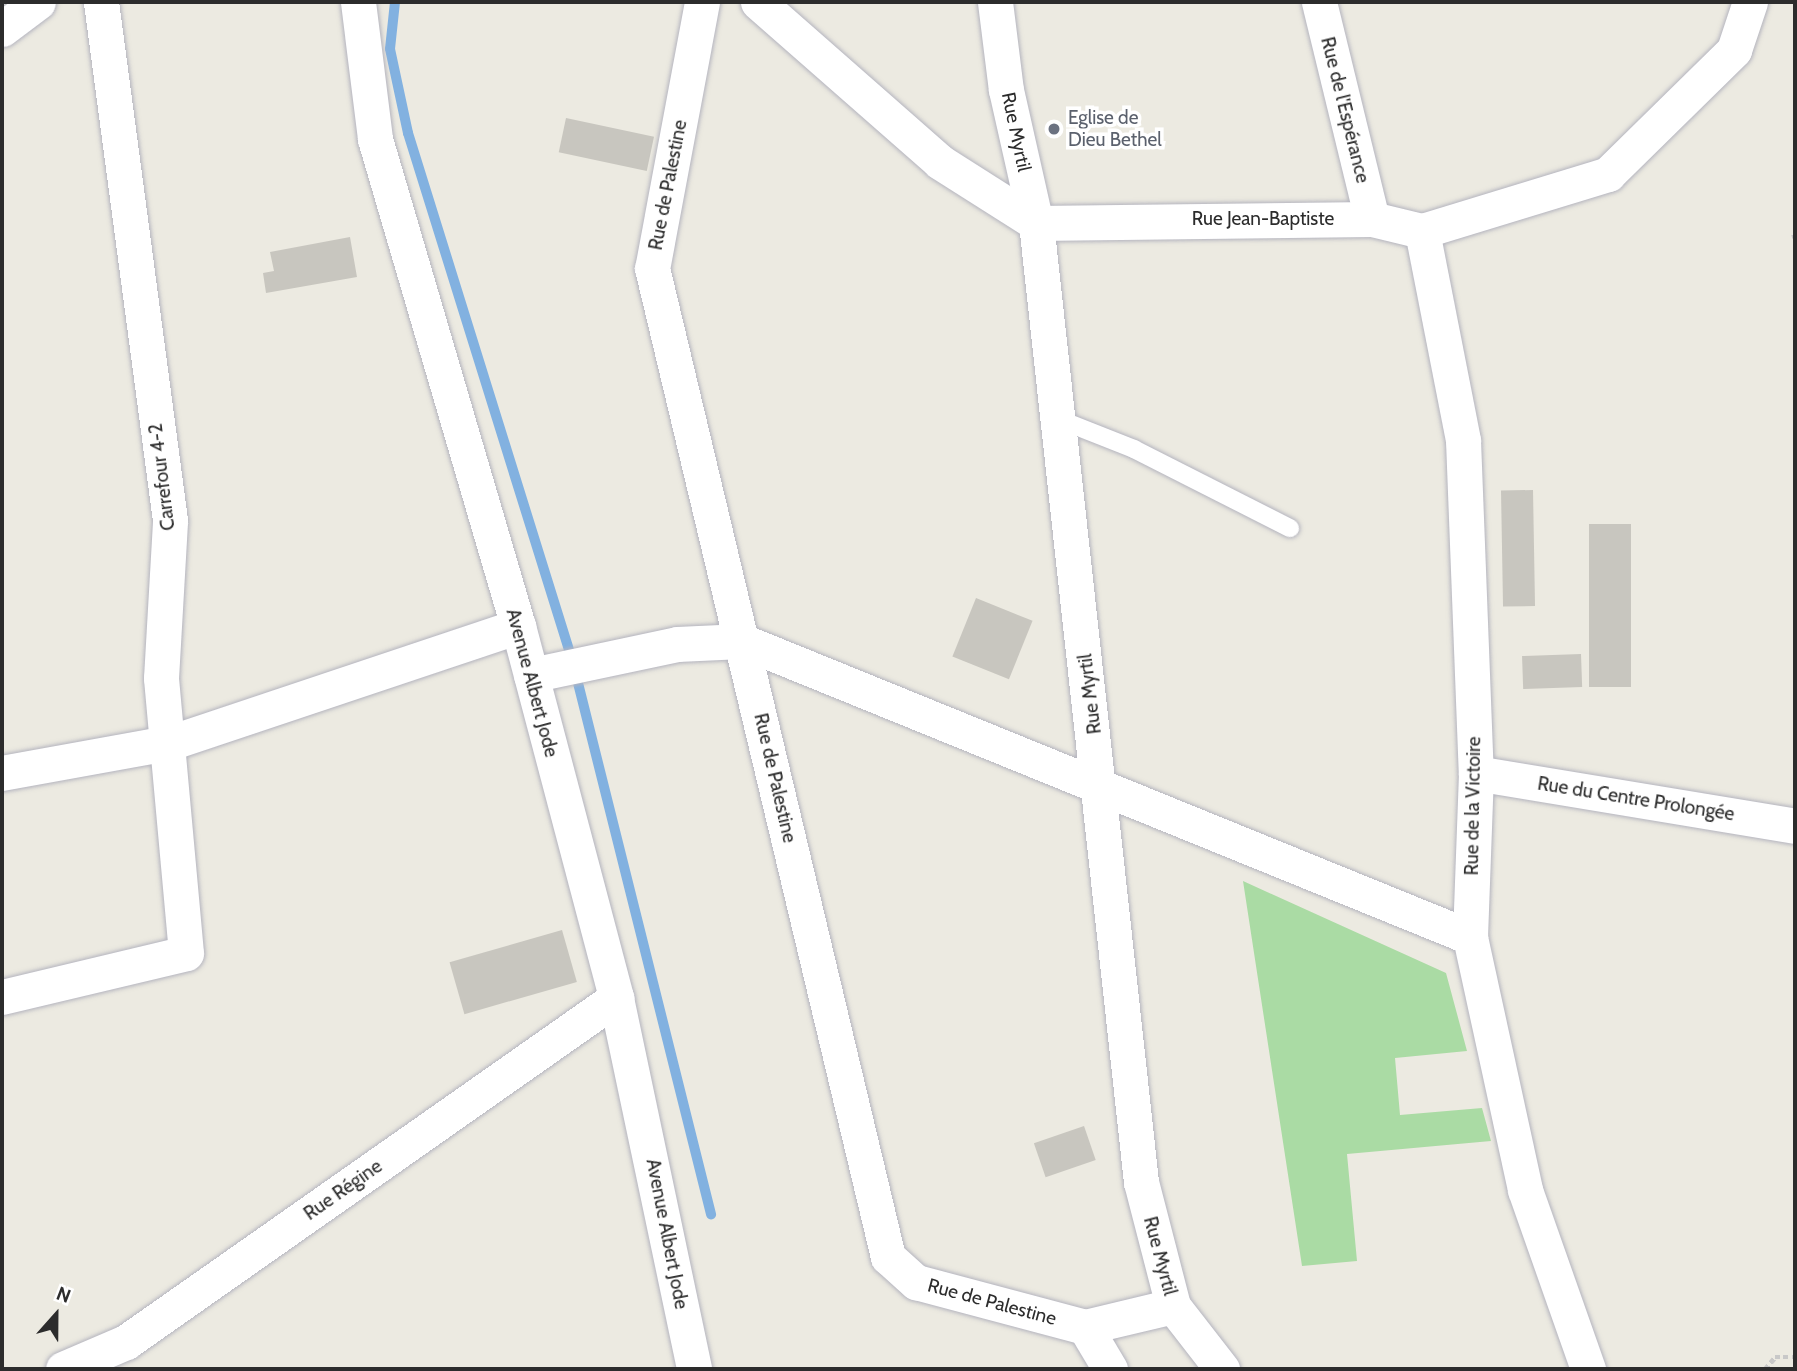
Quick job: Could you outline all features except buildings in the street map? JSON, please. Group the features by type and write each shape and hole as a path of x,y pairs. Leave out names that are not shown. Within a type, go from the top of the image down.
{"street":[{"path":"2,29 38,2"},
{"name":"Carrefour 4-2","path":"2,997 186,953 172,742 161,678 170,520 101,2"},
{"name":"Avenue Albert Jode","path":"358,2 375,138 518,625 616,998 694,1369"},
{"name":"Rue de Palestine","path":"702,2 652,268 888,1256 916,1282 1085,1327 1173,1306"},
{"path":"758,2 940,162 1036,223"},
{"name":"Rue Myrtil","path":"995,2 1006,90 1036,223 1101,789 1141,1182 1173,1306 1222,1369"},
{"name":"Rue de l'Espérance","path":"1319,2 1372,219"},
{"path":"1422,231 1608,174 1734,50 1750,2"},
{"name":"Rue Jean-Baptiste","path":"1036,223 1372,219 1422,231"},
{"name":"Rue de la Victoire","path":"1422,231 1463,440 1476,773 1470,937 1525,1190 1588,1369"},
{"path":"2,773 172,742 518,625"},
{"path":"531,676 677,643 742,641 1470,937"},
{"name":"Rue du Centre Prolongée","path":"1476,773 1795,826"},
{"name":"Rue Régine","path":"63,1369 126,1342 616,998"},
{"path":"1085,1327 1110,1369"}],"lane":[{"path":"1058,419 1134,449 1290,528"}],"path":[{"path":"1765,1369 1775,1357 1795,1357"}],"green space":[{"path":"1243,881 1446,973 1467,1051 1395,1058 1400,1115 1482,1108 1491,1141 1347,1154 1357,1261 1302,1266"}],"waterway":[{"path":"395,2 390,49 408,133 570,653"},
{"path":"577,679 711,1214"}],"place":[{"name":"Eglise de Dieu Bethel","path":"1054,129"}]}
